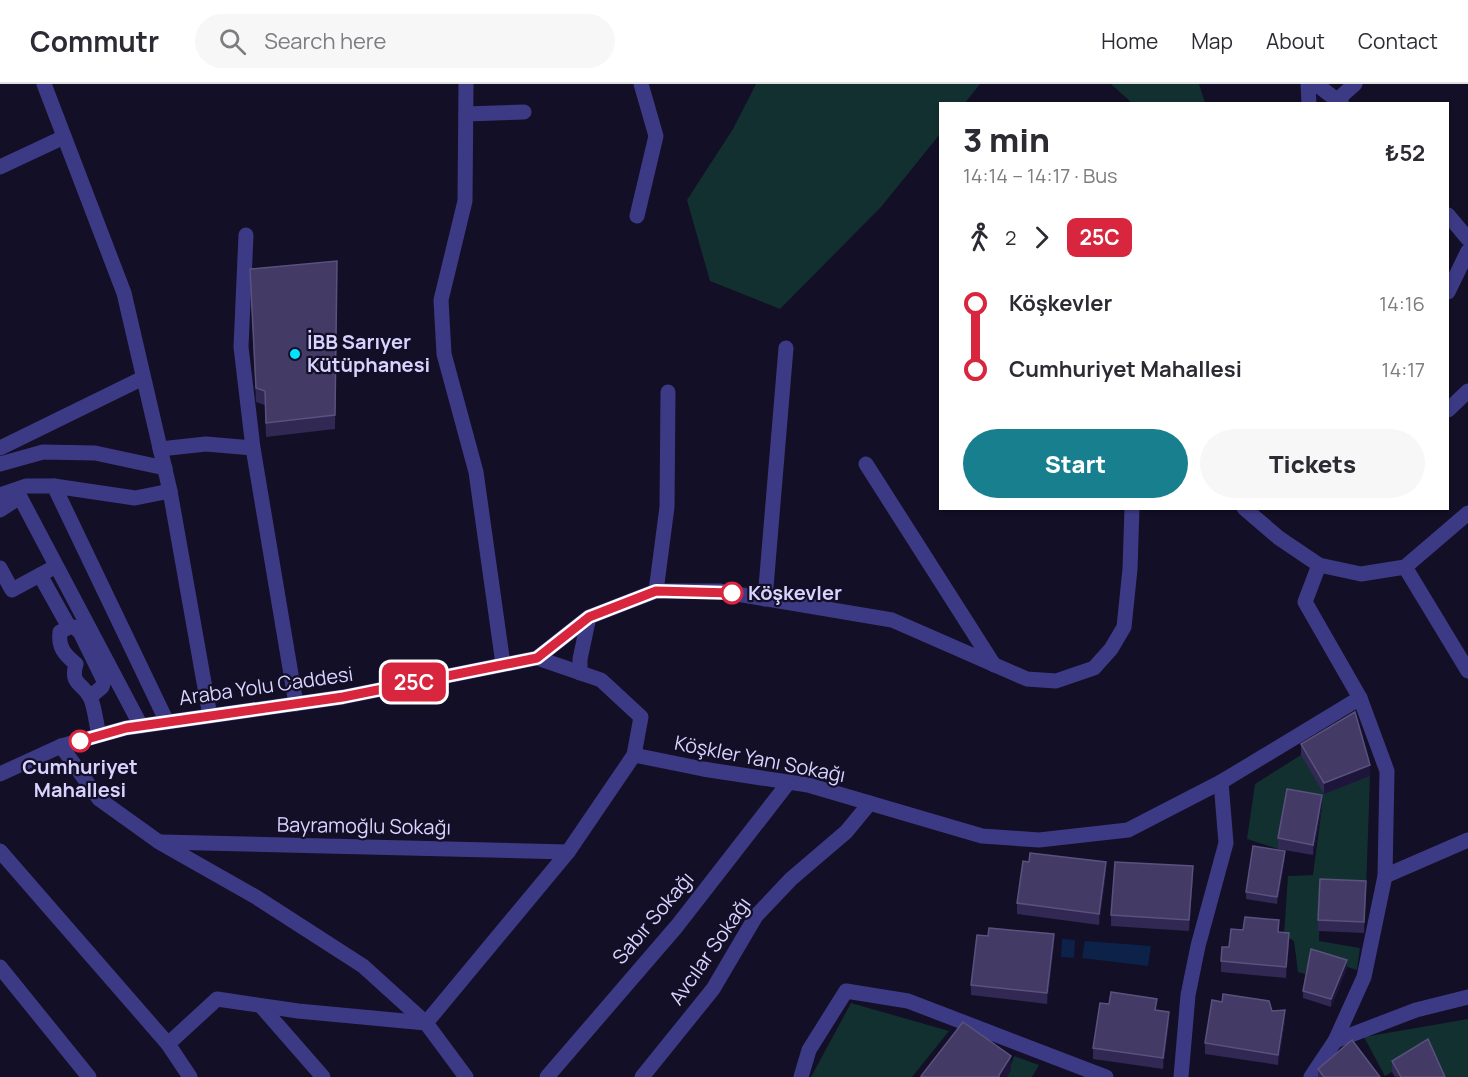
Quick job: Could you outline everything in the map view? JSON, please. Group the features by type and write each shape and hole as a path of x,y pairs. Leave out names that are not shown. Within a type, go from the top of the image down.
{"street":[{"path":"44,84 124,293 170,491 210,716"},
{"path":"466,84 465,201 441,300 444,354 476,472 503,664"},
{"path":"637,216 656,136 641,84"},
{"path":"1308,84 1309,102"},
{"path":"1316,84 1340,102 1355,84"},
{"path":"466,114 524,112"},
{"path":"0,166 64,137"},
{"path":"1449,216 1468,239"},
{"path":"246,235 241,347 253,448 296,704"},
{"path":"1449,290 1468,251"},
{"path":"765,598 786,348"},
{"path":"0,448 144,378"},
{"path":"1449,409 1468,391"},
{"path":"656,591 667,507 668,392"},
{"path":"160,449 206,444 253,448"},
{"path":"0,464 44,452 95,453 165,468"},
{"path":"866,464 994,665"},
{"path":"0,495 26,486 54,486 135,498 170,491"},
{"path":"54,486 167,722"},
{"path":"0,510 20,497 141,726"},
{"name":"Araba Yolu Caddesi","path":"0,774 61,746 99,735 141,726 343,697 537,658 589,617 656,591 720,591 892,620 1027,679 1056,681 1094,668 1111,649 1124,627 1130,569 1132,510"},
{"path":"1249,510 1279,538 1319,565 1361,574 1405,567 1466,519"},
{"path":"1311,1077 1335,1041 1364,977 1385,876 1387,771 1360,698 1305,602 1319,565"},
{"path":"0,568 12,590 57,566"},
{"path":"1405,567 1468,671"},
{"path":"40,575 69,627"},
{"path":"580,673 589,617"},
{"path":"76,663 64,654 58,641 60,632 69,627 74,627 80,632 104,681 102,687 90,697"},
{"path":"91,655 76,663 73,674 78,684 90,697 99,735"},
{"path":"426,1023 568,852 634,755 641,717 601,680 537,658"},
{"name":"Köşkler Yanı Sokağı","path":"634,755 703,770 789,782 982,836 1039,840 1128,830 1221,782 1360,698"},
{"path":"61,746 99,799 159,842 256,897 363,966 426,1023 466,1077"},
{"name":"Sabır Sokağı","path":"547,1077 677,926 789,782"},
{"path":"1181,1077 1186,1005 1198,946 1226,843 1221,782"},
{"name":"Avcılar Sokağı","path":"642,1077 713,989 756,916 791,879 846,832 870,803"},
{"path":"1385,876 1468,840"},
{"name":"Bayramoğlu Sokağı","path":"159,842 568,852"},
{"path":"0,851 168,1044 190,1077"},
{"path":"0,967 89,1077"},
{"path":"801,1077 809,1050 846,991 908,1001 1106,1077"},
{"path":"1335,1041 1416,1010 1468,997"},
{"path":"168,1044 217,999 367,1019 426,1023"},
{"path":"261,1006 323,1077"}],"green space":[{"path":"756,84 980,84 966,102 939,102 939,135 881,207 780,309 710,281 687,200 733,129"},
{"path":"1111,84 1199,84 1205,102 1131,102"},
{"path":"1301,755 1370,776 1366,892 1320,890 1319,941 1360,948 1357,970 1312,956 1305,974 1298,972 1294,941 1284,935 1288,876 1313,875 1322,806 1288,800 1278,849 1247,839 1255,784"},
{"path":"851,1003 949,1031 912,1077 811,1077"},
{"path":"1468,1019 1468,1077 1440,1077 1428,1050 1385,1076 1364,1037"},
{"path":"1014,1056 1039,1065 1032,1077 1007,1077"}],"water":[{"path":"1062,939 1075,940 1074,958 1061,957"},
{"path":"1085,941 1151,946 1148,966 1082,958"}],"building":[{"name":"İBB Sarıyer Kütüphanesi","path":"337,261 335,415 266,423 265,391 256,388 250,269"},
{"path":"1355,712 1370,765 1324,783 1301,744"},
{"path":"1287,789 1322,795 1313,845 1278,838"},
{"path":"1253,846 1285,851 1277,897 1246,892"},
{"path":"1030,853 1106,862 1099,914 1017,903 1023,861 1029,862"},
{"path":"1115,862 1193,866 1189,920 1111,915"},
{"path":"1320,879 1366,881 1364,922 1318,920"},
{"path":"1245,917 1279,920 1278,932 1289,933 1286,967 1221,961 1222,947 1229,947 1231,929 1243,930"},
{"path":"989,928 1054,934 1047,993 971,985 977,935 988,936"},
{"path":"1311,949 1347,960 1331,999 1303,991"},
{"path":"1111,992 1157,999 1155,1010 1169,1012 1163,1058 1093,1048 1100,1003 1109,1004"},
{"path":"1223,994 1269,1001 1272,1011 1285,1010 1278,1055 1205,1043 1212,1000 1222,1002"},
{"path":"963,1022 1011,1056 999,1077 921,1076"},
{"path":"1428,1039 1445,1077 1401,1077 1392,1061"},
{"path":"1352,1040 1380,1077 1324,1077 1318,1069"}],"bus line":[{"name":"25C","path":"80,741 126,728 343,697 537,658 589,617 656,591 732,593"}],"place":[{"name":"İBB Sarıyer Kütüphanesi","path":"295,354"},
{"name":"Köşkevler","path":"732,593"},
{"name":"Cumhuriyet Mahallesi","path":"80,741"}]}
